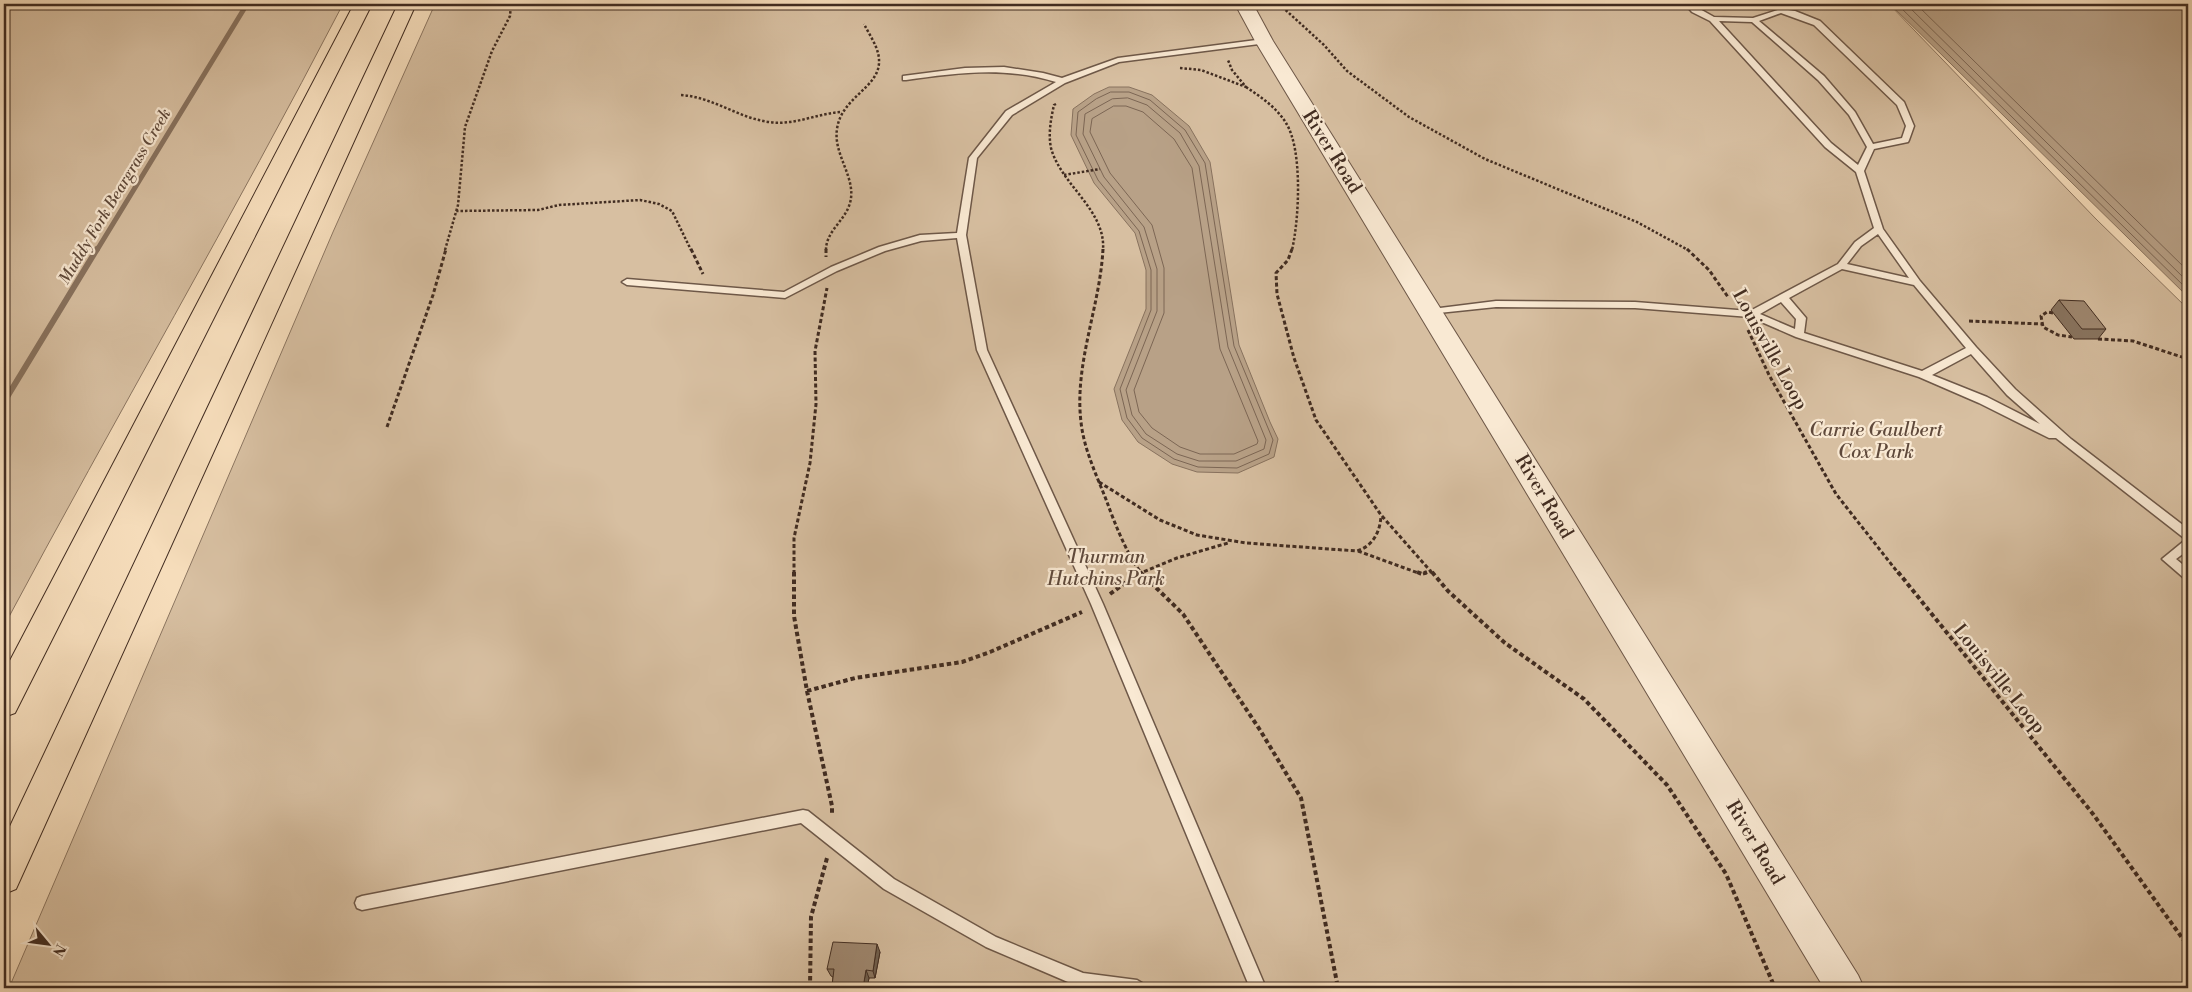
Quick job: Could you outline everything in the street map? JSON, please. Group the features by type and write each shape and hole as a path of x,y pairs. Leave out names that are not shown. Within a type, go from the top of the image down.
{"highway":[{"path":"4,703 363,4"},
{"path":"4,877 407,4"}],"street":[{"name":"River Road","path":"1244,4 1264,41 1845,988"}],"lane":[{"path":"1689,4 1695,10 1713,19 1828,145 1860,171 1879,229 1917,283 2011,392 2066,442 2188,534"},
{"path":"1713,19 1754,20 1781,11 1792,13 1817,23 1901,104 1910,126 1905,140 1871,147 1860,171"},
{"path":"1754,20 1822,78 1852,114 1871,147"},
{"path":"1258,988 1097,604 982,350 961,236 973,158 1009,113 1062,81 1118,60 1264,41"},
{"path":"906,78 976,69 1022,70 1046,75 1062,81"},
{"path":"1752,314 1841,266 1858,244 1879,229"},
{"path":"627,282 785,295 827,273 882,249 920,238 961,236"},
{"path":"1841,266 1917,283"},
{"path":"1784,298 1801,318 1799,335"},
{"path":"1432,312 1496,304 1636,304 1752,314 1799,335 1923,375 1983,400 2066,442"},
{"path":"1923,375 1972,349"},
{"path":"2188,544 2168,559 2188,575"},
{"path":"362,903 803,816 889,884 991,942 1083,981 1137,988"}],"path":[{"path":"386,427 433,295 456,211 465,127 492,51 510,16 511,4"},
{"name":"Louisville Loop","path":"1279,4 1324,45 1347,71 1410,117 1485,159 1637,222 1685,247 1709,270 1740,313 1770,376 1836,494 1972,666 2093,814 2188,946"},
{"path":"810,988 812,917 832,838 832,806 807,691 794,616 794,538 810,463 816,404 815,351 827,294 826,243 848,212 851,199 851,187 839,153 837,128 842,112 871,83 878,72 880,60 878,47 864,24"},
{"path":"1223,45 1232,70 1246,87 1279,114 1289,128 1296,151 1295,231 1290,257 1276,273 1277,294 1294,358 1316,420 1381,516 1448,591 1505,642 1584,699 1667,785 1726,874 1775,988"},
{"path":"1171,68 1201,70 1246,87"},
{"path":"681,95 700,96 734,112 771,122 783,123 842,112"},
{"path":"1060,100 1054,106 1050,123 1051,147 1064,175 1097,220 1104,238 1102,269 1081,377 1081,422 1087,450 1115,523 1140,572 1184,614 1260,730 1301,798 1338,988"},
{"path":"1064,175 1100,169"},
{"path":"456,211 538,210 559,205 640,200 659,204 672,211 710,288"},
{"path":"2041,324 2040,316 2053,313"},
{"path":"1949,321 2041,324 2050,332 2072,337"},
{"path":"2098,339 2133,341 2188,359"},
{"path":"1098,481 1137,507 1181,530 1228,543 1292,545 1357,551 1422,574 1432,571"},
{"path":"1357,551 1367,546 1375,538 1381,525 1381,516"},
{"path":"807,691 855,678 962,662 990,652 1097,604 1140,572 1177,558 1228,543"}],"green space":[{"path":"4,4 343,4 260,161 4,626"},
{"path":"435,4 1889,4 2096,219 2188,309 2188,988 9,988 333,232"}],"water":[{"path":"1890,4 2188,4 2188,297"},
{"path":"1109,87 1129,87 1152,95 1189,126 1210,162 1239,345 1278,439 1274,457 1238,473 1197,472 1172,464 1138,442 1122,420 1114,389 1146,309 1146,270 1135,233 1094,183 1071,135 1073,109 1094,94"}],"building":[{"path":"2059,300 2084,301 2106,329 2082,329"},
{"path":"833,942 877,944 873,971 866,970 863,988 832,986 834,969 827,969"}],"waterway":[{"name":"Muddy Fork Beargrass Creek","path":"97,250 247,4"},
{"name":"Muddy Fork Beargrass Creek","path":"4,402 97,249"}],"park label":[{"name":"Carrie Gaulbert Cox Park","path":"1876,440"},
{"name":"Thurman Hutchins Park","path":"1106,567"}]}
